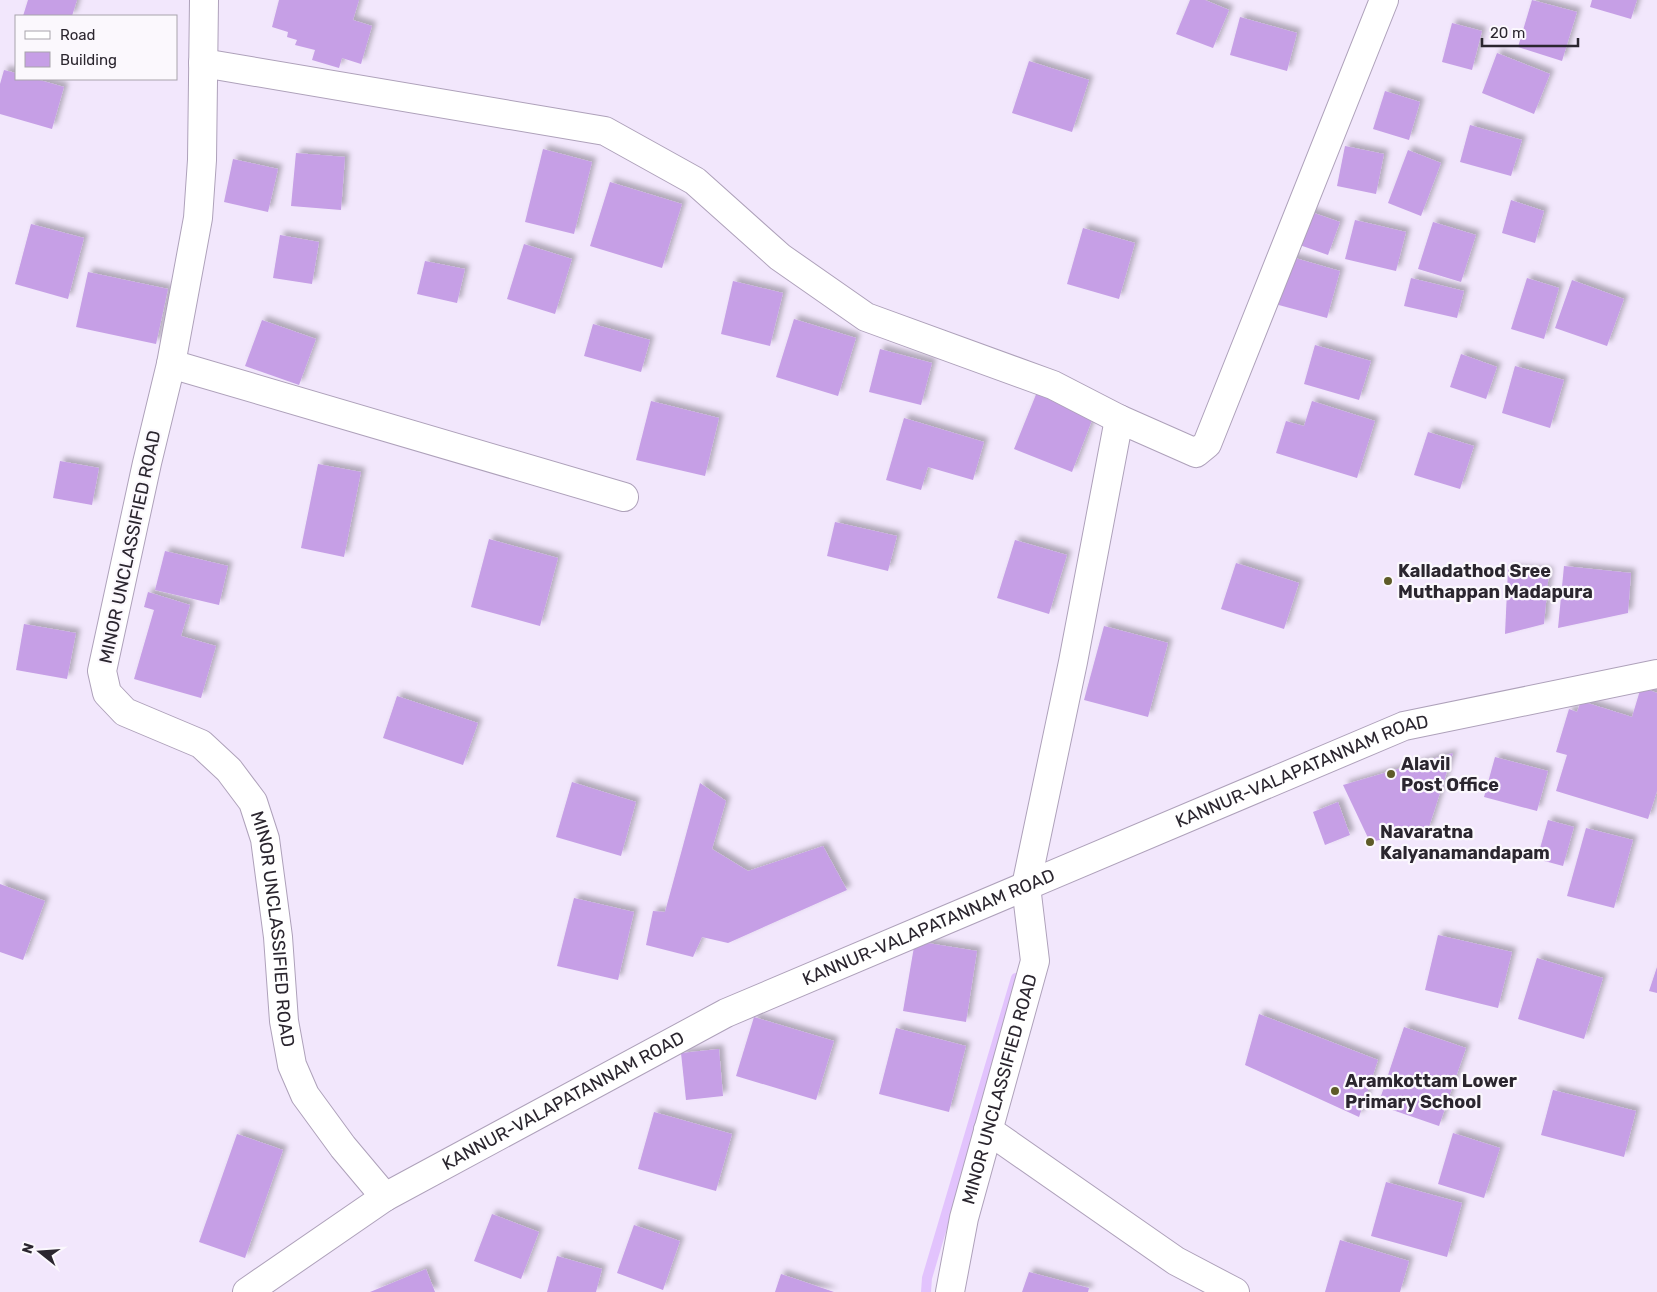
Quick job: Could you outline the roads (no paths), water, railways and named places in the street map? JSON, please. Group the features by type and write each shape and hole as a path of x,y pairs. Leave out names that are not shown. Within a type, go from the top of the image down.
{"street":[{"name":"MINOR UNCLASSIFIED ROAD","path":"204,0 202,160 198,218 171,364 147,463 102,671 107,693 124,712 158,724 200,744 229,770 253,802 265,839 278,937 284,1021 292,1065 305,1095 343,1147 385,1197"},
{"path":"203,63 605,131 695,181 780,257 866,317 1053,385 1196,453 1207,444 1384,0"},
{"path":"171,364 624,497"},
{"name":"MINOR UNCLASSIFIED ROAD","path":"950,1292 964,1218 1035,961 1026,886 1073,662 1119,418"},
{"name":"KANNUR-VALAPATANNAM ROAD","path":"247,1292 385,1197 726,1013 1404,726 1657,674"},
{"path":"988,1130 1176,1261 1235,1292"}],"waterway":[{"path":"926,1292 927,1278 1016,978"}],"place":[{"name":"Kalladathod Sree Muthappan Madapura","path":"1388,581"},
{"name":"Alavil Post Office","path":"1391,774"},
{"name":"Navaratna Kalyanamandapam","path":"1370,842"},
{"name":"Aramkottam Lower Primary School","path":"1335,1091"}]}
